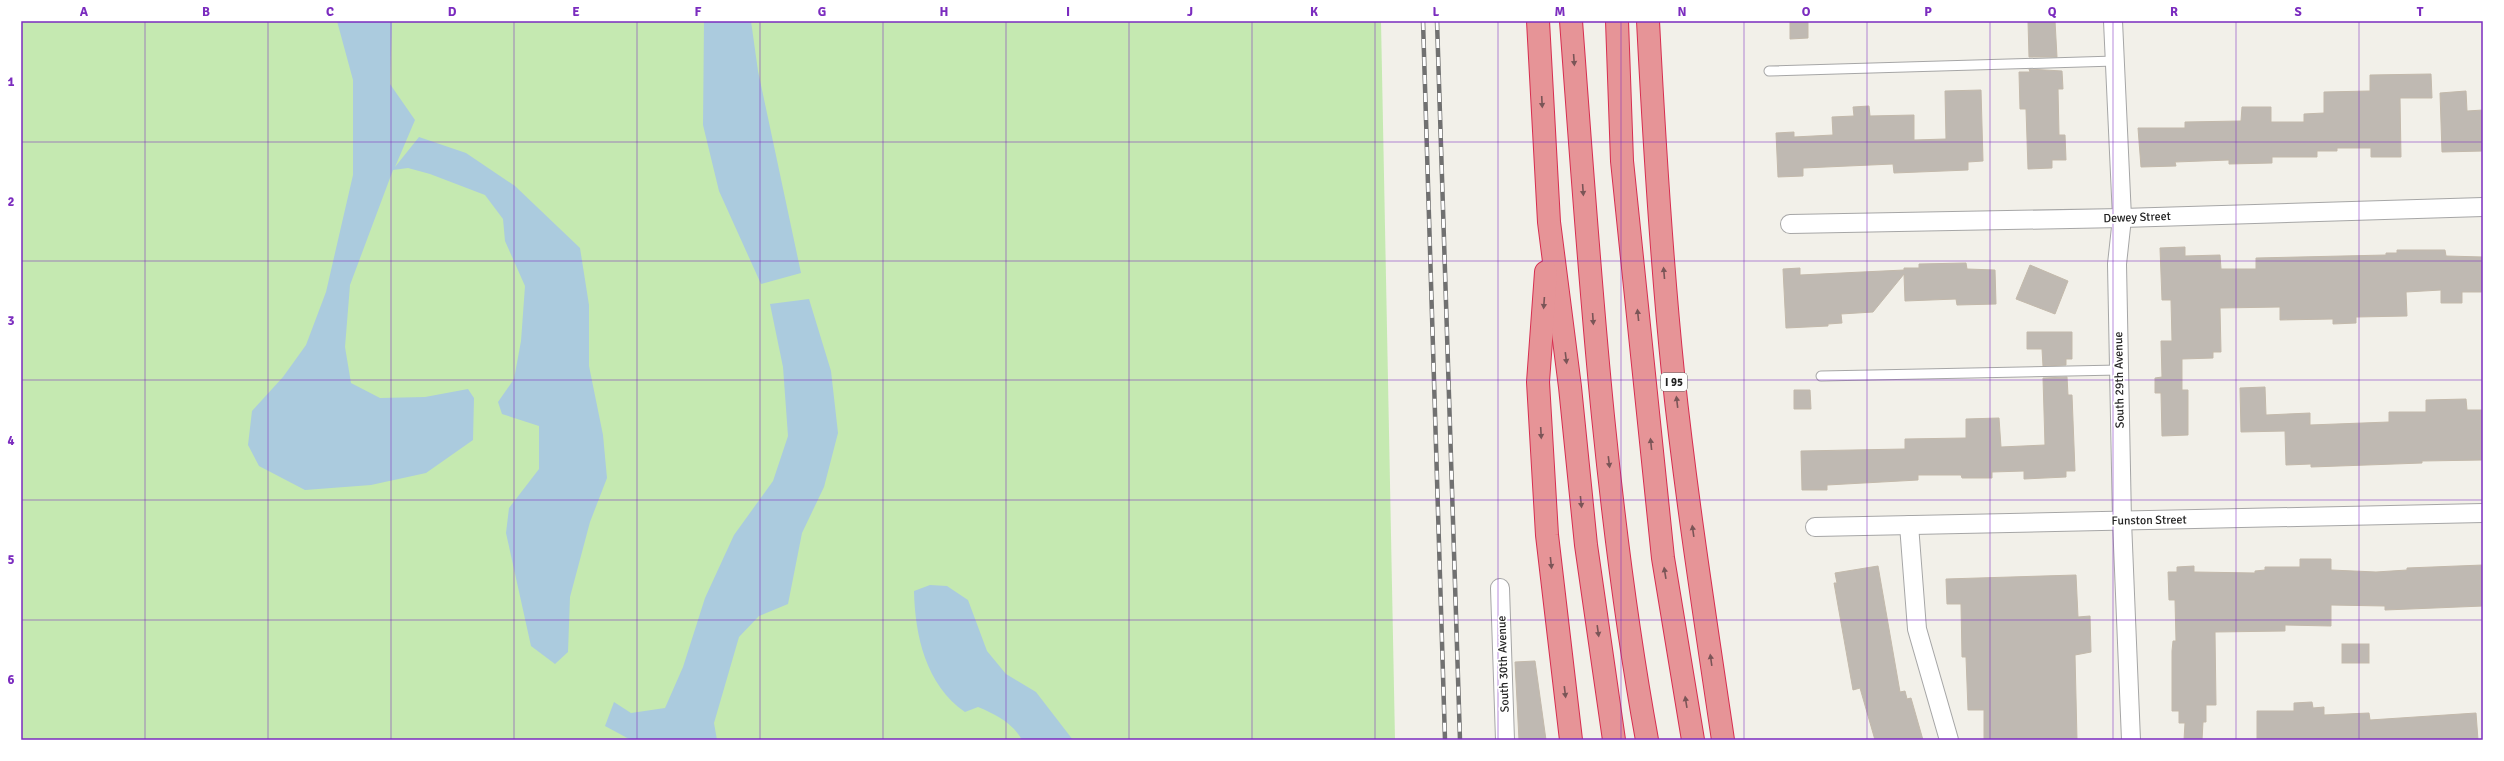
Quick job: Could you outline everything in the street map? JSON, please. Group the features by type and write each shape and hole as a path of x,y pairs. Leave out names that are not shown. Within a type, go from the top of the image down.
{"highway":[{"path":"1538,21 1549,222 1570,387 1586,545 1614,740"},
{"path":"1571,21 1595,345 1633,664 1647,740"},
{"path":"1617,21 1622,161 1663,558 1693,740"},
{"name":"I 95","path":"1648,21 1658,197 1673,373 1692,528 1723,740"},
{"path":"1549,222 1538,382 1547,535 1571,740"}],"street":[{"name":"South 29th Avenue","path":"2113,21 2122,218 2117,264 2122,521 2131,740"},
{"name":"Dewey Street","path":"1790,224 2122,218 2483,207"},
{"name":"Funston Street","path":"1815,527 2483,513"},
{"path":"1909,525 1917,629 1948,740"},
{"name":"South 30th Avenue","path":"1500,588 1505,740"}],"lane":[{"path":"1768,71 2115,61"},
{"path":"1822,376 2119,370"}],"green space":[{"path":"21,21 1381,21 1395,740 21,740"}],"water":[{"path":"337,21 392,21 390,84 415,120 395,167 419,137 466,153 515,186 580,248 589,305 589,366 603,435 607,478 590,522 570,597 568,652 555,664 531,646 506,533 509,508 539,469 539,426 502,414 498,402 514,379 521,341 525,286 505,241 503,219 485,195 430,174 408,168 393,170 350,285 345,347 351,383 380,398 425,397 468,389 474,398 473,440 426,473 371,485 305,490 259,466 248,445 252,411 283,377 306,345 326,292 353,175 353,80"},
{"path":"704,21 751,21 758,71 801,273 761,284 719,191 703,125"},
{"path":"809,299 831,371 838,433 824,487 802,533 788,604 759,616 739,637 714,723 717,740 631,740 605,726 614,702 631,713 665,708 683,667 705,598 734,535 773,481 788,436 783,367 770,304"},
{"path":"930,585 947,586 968,600 987,651 1006,674 1036,692 1073,740 1022,740 1009,724 997,716 978,707 965,712 952,701 932,674 920,642 914,591"}],"building":[{"path":"1790,21 1808,21 1808,38 1790,39"},
{"path":"2028,21 2055,21 2057,57 2029,57"},
{"path":"2029,69 2062,71 2063,89 2058,89 2059,135 2065,135 2066,160 2052,160 2052,168 2028,169 2026,109 2020,109 2019,72 2030,72"},
{"path":"2431,74 2432,98 2400,98 2401,157 2371,157 2371,148 2337,148 2337,151 2317,151 2317,157 2272,157 2272,163 2229,164 2229,160 2175,162 2176,166 2141,167 2138,128 2185,128 2185,122 2241,121 2242,107 2271,107 2271,122 2304,122 2304,114 2324,113 2324,92 2370,91 2370,75"},
{"path":"1981,90 1983,161 1968,162 1968,170 1894,173 1893,164 1803,168 1803,176 1778,177 1776,133 1794,132 1794,137 1833,135 1832,117 1854,116 1853,107 1869,106 1870,116 1914,115 1914,140 1946,139 1945,91"},
{"path":"2466,91 2467,111 2483,110 2483,151 2442,152 2440,93"},
{"path":"2185,247 2185,256 2220,255 2221,269 2256,269 2256,258 2386,255 2386,253 2397,253 2397,250 2445,250 2446,256 2483,257 2483,292 2462,292 2462,303 2441,303 2441,290 2406,292 2407,316 2356,317 2356,323 2333,324 2333,319 2280,320 2280,307 2220,308 2221,352 2213,352 2213,358 2182,359 2182,390 2188,390 2188,435 2162,436 2161,393 2155,393 2155,378 2162,377 2161,341 2172,341 2171,300 2162,300 2160,248"},
{"path":"1966,263 1967,269 1995,270 1996,304 1957,305 1956,299 1905,301 1904,274 1873,312 1841,314 1842,323 1828,324 1828,326 1786,328 1783,269 1800,268 1800,275 1904,270 1904,268 1919,268 1919,264"},
{"path":"2030,265 2068,281 2055,314 2016,299"},
{"path":"2027,332 2072,332 2072,359 2066,359 2066,365 2043,366 2042,349 2027,349"},
{"path":"2067,377 2068,395 2072,395 2075,471 2066,471 2066,477 2024,479 2024,471 1992,472 1992,478 1962,478 1961,475 1918,475 1918,480 1827,485 1827,490 1802,490 1801,451 1905,449 1905,439 1966,438 1966,419 1999,418 2001,447 2045,445 2043,378"},
{"path":"2265,387 2266,415 2310,413 2310,425 2389,422 2389,412 2426,412 2426,400 2466,399 2467,410 2483,410 2483,460 2422,461 2422,463 2311,467 2311,464 2286,465 2285,431 2241,432 2240,388"},
{"path":"1794,390 1810,390 1811,409 1794,409"},
{"path":"2300,559 2331,559 2331,570 2376,572 2407,570 2407,568 2483,565 2483,606 2385,610 2385,606 2331,605 2331,626 2285,625 2285,631 2215,632 2216,705 2206,705 2206,722 2203,722 2202,740 2184,740 2185,723 2179,723 2179,711 2172,711 2172,651 2173,641 2176,641 2175,600 2169,600 2168,572 2177,572 2177,567 2194,566 2194,572 2255,573 2255,571 2265,570 2265,567 2300,567"},
{"path":"1878,566 1900,692 1905,691 1907,699 1911,698 1923,740 1875,740 1860,688 1853,690 1834,583 1837,583 1835,573"},
{"path":"2076,575 2078,617 2090,616 2091,652 2075,655 2077,740 1984,740 1984,710 1968,710 1966,657 1962,657 1961,604 1947,604 1946,579"},
{"path":"2342,644 2369,644 2369,663 2342,663"},
{"path":"1535,661 1546,740 1519,740 1515,662"},
{"path":"2312,702 2313,708 2324,707 2324,715 2369,713 2370,720 2476,713 2478,740 2257,740 2257,711 2294,711 2294,703"}],"railway":[{"path":"1423,21 1445,740"},
{"path":"1437,21 1460,740"}]}
